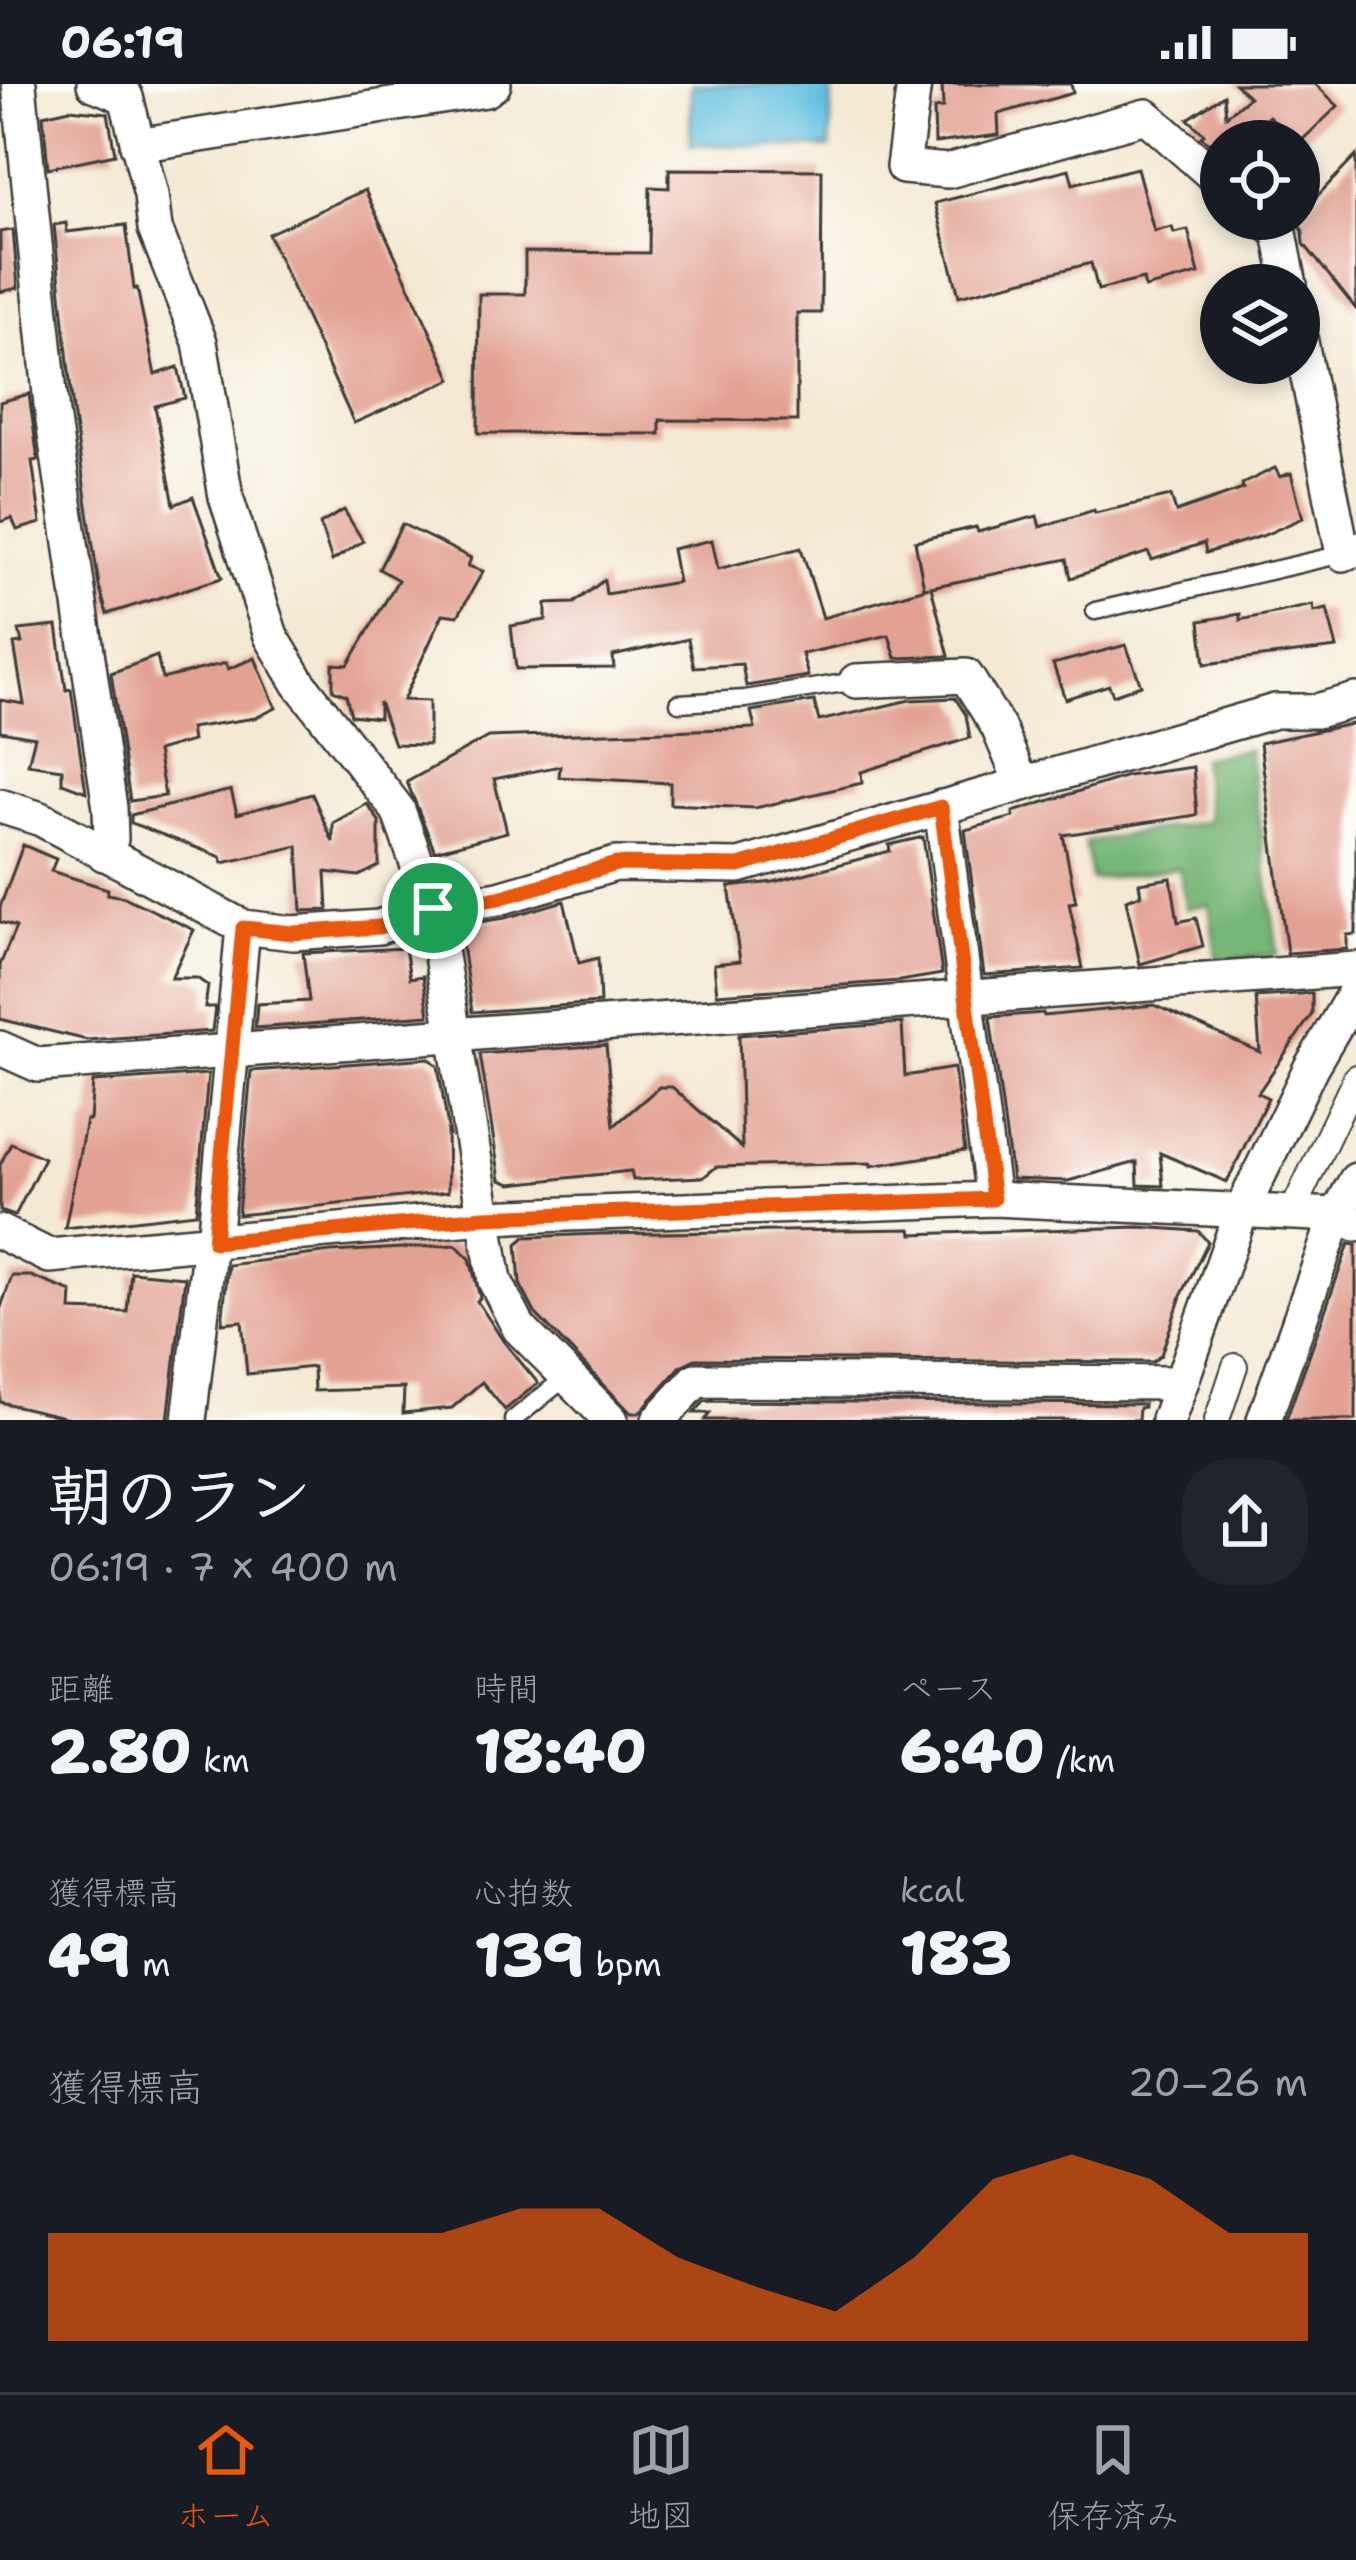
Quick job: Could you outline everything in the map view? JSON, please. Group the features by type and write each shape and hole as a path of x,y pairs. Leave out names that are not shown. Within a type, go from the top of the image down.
{"street":[{"path":"19,84 52,414 110,808 111,839 104,854"},
{"path":"94,84 128,90 155,229 200,342 226,497 271,636 299,683 398,810 433,908 495,1281 519,1328 610,1420"},
{"path":"137,145 486,90 494,84"},
{"path":"914,84 903,167 948,171 1146,116 1200,164"},
{"path":"1311,384 1349,552"},
{"path":"856,681 966,676 998,727 1022,784"},
{"path":"0,806 41,819 243,928 293,933 379,927 433,908 499,898 616,864 739,866 1275,711 1316,711 1356,700"},
{"path":"941,807 993,1199"},
{"path":"189,1420 243,928"},
{"path":"0,1048 38,1065 1356,969"},
{"path":"1168,1420 1241,1212 1311,1066 1356,990"},
{"path":"1291,1214 1356,1077"},
{"path":"1264,1420 1347,1219 1356,1180"},
{"path":"0,1232 49,1256 484,1217 993,1199 1347,1219"},
{"path":"1216,1420 1235,1366"},
{"path":"659,1420 696,1380 1181,1383"}],"lane":[{"path":"1095,611 1349,552"},
{"path":"679,703 745,699 856,681"},
{"path":"513,1420 566,1377"}],"green space":[{"path":"1249,749 1278,954 1217,962 1209,905 1186,908 1179,868 1091,880 1085,842 1208,821 1201,758"}],"water":[{"path":"691,84 832,85 830,148 690,144"}],"building":[{"path":"942,84 1071,84 1073,93 998,114 999,135 935,143 934,109 943,108"},
{"path":"1235,84 1315,84 1338,106 1320,123 1269,116 1265,120 1200,120 1200,130 1188,119 1224,95 1226,116 1249,97"},
{"path":"70,109 108,113 115,154 48,168 43,115"},
{"path":"1356,156 1356,309 1304,244 1304,240 1320,240 1320,193"},
{"path":"1137,168 1154,231 1188,230 1199,274 1145,288 1143,279 1098,290 1091,263 959,296 935,203 1069,169 1073,184"},
{"path":"669,169 822,170 821,313 797,313 797,421 660,420 660,434 478,433 479,294 525,294 525,252 649,253 650,187 669,188"},
{"path":"365,190 452,379 354,423 268,234"},
{"path":"66,223 67,232 126,225 134,289 155,375 178,367 185,398 155,406 174,505 193,497 222,578 107,614 73,411 54,225"},
{"path":"13,230 18,288 0,292 0,232"},
{"path":"29,394 41,523 17,530 12,518 0,522 0,402"},
{"path":"1275,468 1280,477 1291,473 1303,518 1262,536 1206,553 1204,543 1152,560 1148,552 1071,578 1067,559 931,587 949,656 896,658 889,635 802,654 808,676 746,686 742,664 694,667 688,639 613,656 614,668 516,669 511,626 546,620 546,604 574,603 604,580 606,594 678,582 672,549 712,540 718,569 801,548 823,618 929,587 924,588 915,541 976,527 978,532 1037,516 1040,527 1094,510 1171,496 1176,512 1243,489 1242,484"},
{"path":"344,510 363,541 332,561 320,524"},
{"path":"402,524 471,558 468,566 483,571 458,616 443,614 403,700 429,701 429,745 394,744 379,702 379,718 351,715 346,695 333,690 333,664 348,665 398,580 379,569"},
{"path":"1313,605 1314,612 1327,609 1337,648 1205,664 1200,621 1240,614 1240,620"},
{"path":"57,626 86,792 62,783 62,769 28,764 35,737 0,731 0,700 24,704 14,644 22,643 19,630"},
{"path":"1126,645 1141,685 1113,695 1109,685 1065,699 1053,664"},
{"path":"157,656 162,679 226,663 228,669 255,658 276,708 255,718 190,728 192,741 157,751 165,796 130,801 111,673"},
{"path":"955,698 966,715 970,738 861,772 862,783 755,808 670,804 670,783 559,777 560,766 494,779 507,832 435,851 407,782 488,737 755,728 751,711 814,701 819,721 910,700"},
{"path":"1356,723 1356,934 1347,935 1347,949 1287,953 1260,743"},
{"path":"1193,767 1197,815 1063,835 1076,902 1069,903 1083,968 984,975 965,830 1127,776"},
{"path":"231,790 237,814 312,794 333,842 333,823 367,804 379,821 379,866 359,876 326,872 328,910 302,911 298,846 223,863 221,857 131,823 131,815"},
{"path":"923,837 942,974 717,994 714,964 740,961 729,887 774,882 890,851 889,845"},
{"path":"23,845 56,859 51,871 108,889 107,894 124,897 194,930 171,978 197,978 208,986 205,1007 215,1007 212,1031 87,1040 0,1019 0,965 16,927 0,922 0,907"},
{"path":"1171,878 1178,922 1196,918 1203,946 1140,964 1126,900 1141,895 1139,883"},
{"path":"564,901 579,963 598,958 600,1003 472,1012 459,925"},
{"path":"405,948 410,978 423,976 429,1015 255,1028 257,1004 309,1001 303,953"},
{"path":"1312,993 1312,1014 1258,1093 1268,1098 1227,1182 1160,1153 1163,1186 1138,1185 1137,1162 1068,1181 1012,1179 990,1017 1154,1005 1260,1052 1256,997"},
{"path":"902,1023 905,1076 954,1068 965,1151 871,1166 716,1167 704,1177 633,1180 631,1171 511,1184 500,1180 480,1054 606,1045 614,1126 659,1087 672,1087 742,1148 739,1035"},
{"path":"429,1058 438,1066 449,1134 448,1192 238,1215 251,1071"},
{"path":"208,1074 196,1213 65,1228 86,1120 90,1120 93,1082"},
{"path":"11,1143 44,1158 15,1216 0,1211 0,1165"},
{"path":"1139,1227 1198,1231 1208,1242 1181,1296 1161,1355 1153,1362 695,1359 681,1366 639,1413 631,1413 535,1313 520,1284 517,1244 525,1237 600,1234 911,1229 912,1234"},
{"path":"1349,1244 1356,1245 1356,1420 1286,1420"},
{"path":"456,1245 470,1259 477,1301 538,1383 505,1410 482,1382 452,1408 403,1413 404,1388 314,1391 313,1367 247,1374 242,1321 222,1323 228,1265 331,1252"},
{"path":"131,1272 185,1277 168,1420 77,1420 0,1402 0,1310 12,1276 31,1276 72,1292 71,1310 127,1312"},
{"path":"705,1401 1144,1407 1139,1408 1138,1420 705,1420 710,1413 694,1413"}],"route":[{"path":"941,807 993,1199 484,1217 214,1242 243,928 293,933 379,927 433,908 499,898 616,864 739,866 941,807"}]}
